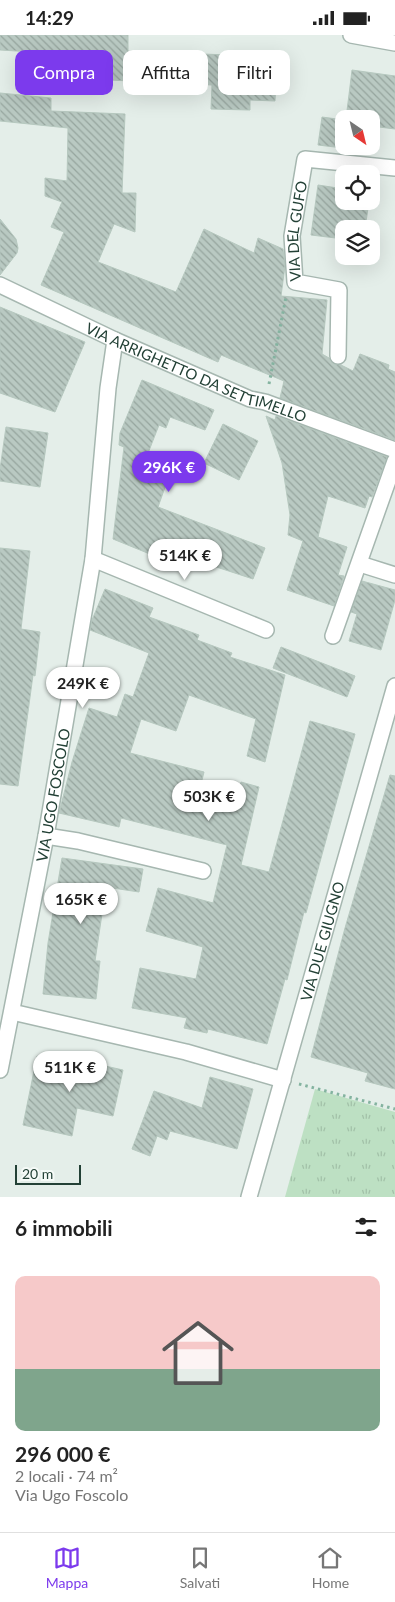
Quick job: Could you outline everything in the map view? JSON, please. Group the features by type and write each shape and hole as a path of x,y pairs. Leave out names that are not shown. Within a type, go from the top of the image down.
{"street":[{"path":"351,35 395,43"},
{"name":"VIA DEL GUFO","path":"338,356 339,290 295,282 292,236 305,159 395,168"},
{"name":"VIA ARRIGHETTO DA SETTIMELLO","path":"0,285 114,340 250,399 265,402 395,450"},
{"name":"VIA UGO FOSCOLO","path":"0,1070 46,837 93,559 114,340"},
{"path":"333,635 360,564 395,461"},
{"path":"93,559 266,630"},
{"path":"360,564 395,575"},
{"name":"VIA DUE GIUGNO","path":"249,1197 395,686"},
{"path":"46,837 78,841 203,871"},
{"path":"12,1012 186,1052 282,1080"}],"path":[{"path":"265,402 293,264"},
{"path":"282,1080 395,1109"}],"green space":[{"path":"315,1089 395,1112 395,1197 285,1197"}],"building":[{"path":"0,35 128,35 128,50 123,50 123,81 113,80 113,50 0,50"},
{"path":"208,54 218,55 218,95 275,95 275,101 250,100 250,110 211,109 212,85 208,85"},
{"path":"352,70 395,76 395,129 380,127 380,110 347,110"},
{"path":"0,93 51,98 51,111 125,114 122,193 136,193 135,232 114,224 98,262 176,292 204,229 254,253 258,238 283,249 285,266 281,296 327,300 322,354 334,364 353,371 360,354 389,365 388,369 395,372 395,440 280,398 284,381 221,355 218,362 41,285 64,232 51,227 62,202 45,196 45,178 67,181 68,128 0,121"},
{"path":"322,117 335,119 335,147 318,145"},
{"path":"318,185 335,188 335,210 368,210 366,220 335,220 335,238 311,235"},
{"path":"0,219 16,239 18,248 17,253 0,275"},
{"path":"0,307 85,342 55,412 0,393"},
{"path":"142,380 214,410 205,430 170,417 166,428 159,425 143,466 169,476 158,507 265,548 253,579 189,558 187,563 173,558 172,563 113,539 124,447 119,445 120,433"},
{"path":"266,416 275,420 276,416 387,457 372,497 369,496 365,508 328,496 318,537 347,547 338,575 344,576 334,606 287,590 303,541 288,535 290,515 282,463"},
{"path":"223,424 258,441 239,480 204,463"},
{"path":"6,427 48,433 40,487 0,481"},
{"path":"0,548 30,551 21,629 40,632 18,786 0,784"},
{"path":"362,581 395,590 395,600 381,650 349,641 357,614 351,612"},
{"path":"105,589 153,608 149,617 199,635 197,640 232,653 230,657 285,675 265,762 247,756 256,719 189,695 176,731 141,719 130,753 204,772 198,796 236,806 241,782 259,787 241,865 269,872 310,721 355,734 306,913 304,912 287,980 285,979 267,1044 208,1029 207,1033 184,1028 187,1018 132,1008 140,968 196,979 203,947 146,931 158,888 213,903 227,845 121,818 119,827 59,813 72,762 89,708 117,717 125,694 133,697 149,653 90,630 92,620"},
{"path":"281,647 355,676 347,697 273,668"},
{"path":"390,775 395,776 395,1089 365,1081 368,1073 311,1057 345,928"},
{"path":"62,858 143,869 139,892 106,887 95,961 100,961 96,999 43,994 48,943"},
{"path":"37,1056 69,1063 70,1058 123,1070 113,1116 77,1108 72,1136 23,1125"},
{"path":"210,1077 253,1089 237,1149 170,1131 167,1140 157,1136 150,1156 132,1149 154,1091 202,1108"}]}
